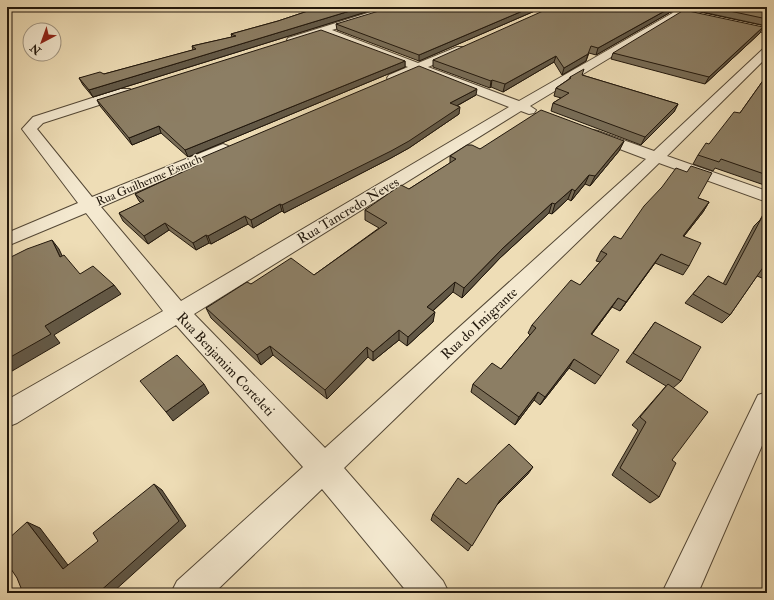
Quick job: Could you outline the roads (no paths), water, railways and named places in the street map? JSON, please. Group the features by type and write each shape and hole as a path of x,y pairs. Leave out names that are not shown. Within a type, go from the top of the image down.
{"main road":[{"path":"662,7 683,9 767,26"},
{"path":"683,9 767,30"}],"street":[{"path":"284,42 396,7"},
{"name":"Rua Tancredo Neves","path":"7,414 178,314 520,106 683,9"},
{"path":"322,30 541,114"},
{"path":"383,82 470,45"},
{"name":"Rua do Imigrante","path":"189,593 656,158 767,51"},
{"name":"Rua Benjamim Corteleti","path":"135,89 38,120 29,129 178,314 324,468 431,593"},
{"path":"577,128 656,158 767,197"},
{"name":"Rua Guilherme Esmich","path":"7,240 236,144"},
{"path":"680,593 767,404"}]}
